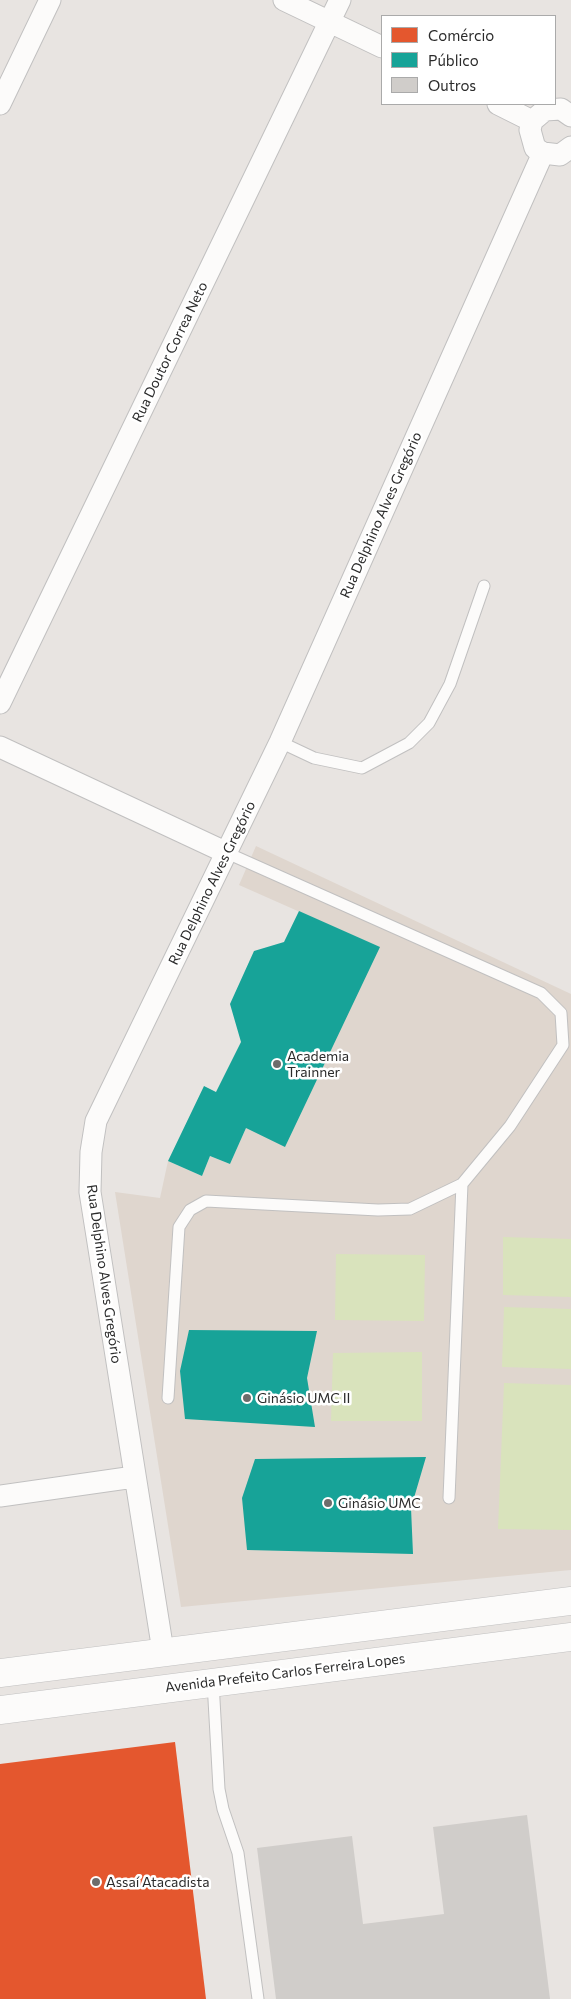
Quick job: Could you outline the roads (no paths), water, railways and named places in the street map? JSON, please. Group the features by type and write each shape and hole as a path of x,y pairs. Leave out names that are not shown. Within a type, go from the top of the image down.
{"main road":[{"path":"0,1673 571,1601"},
{"name":"Avenida Prefeito Carlos Ferreira Lopes","path":"0,1710 571,1637"}],"street":[{"path":"0,104 50,0"},
{"path":"284,0 381,46"},
{"name":"Rua Doutor Correa Neto","path":"0,703 340,0"},
{"path":"500,105 532,121"},
{"path":"561,154 535,148 530,130 532,121 544,110 568,109"},
{"name":"Rua Delphino Alves Gregório","path":"163,1651 90,1192 92,1145 96,1121 280,742 561,154"},
{"path":"0,747 226,854"},
{"path":"0,1496 134,1477"}],"lane":[{"path":"280,742 314,758 362,768 409,744 429,723 450,684 484,586"},
{"path":"168,1398 179,1227 190,1210 206,1201 378,1210 410,1209 462,1184 510,1126 563,1045 561,1013 541,993 226,854"},
{"path":"449,1498 462,1184"},
{"path":"213,1682 219,1789 223,1809 238,1853 258,1999"}],"place":[{"name":"Academia Trainner","path":"277,1064"},
{"name":"Ginásio UMC II","path":"247,1398"},
{"name":"Ginásio UMC","path":"328,1503"},
{"name":"Assaí Atacadista","path":"96,1882"}]}
